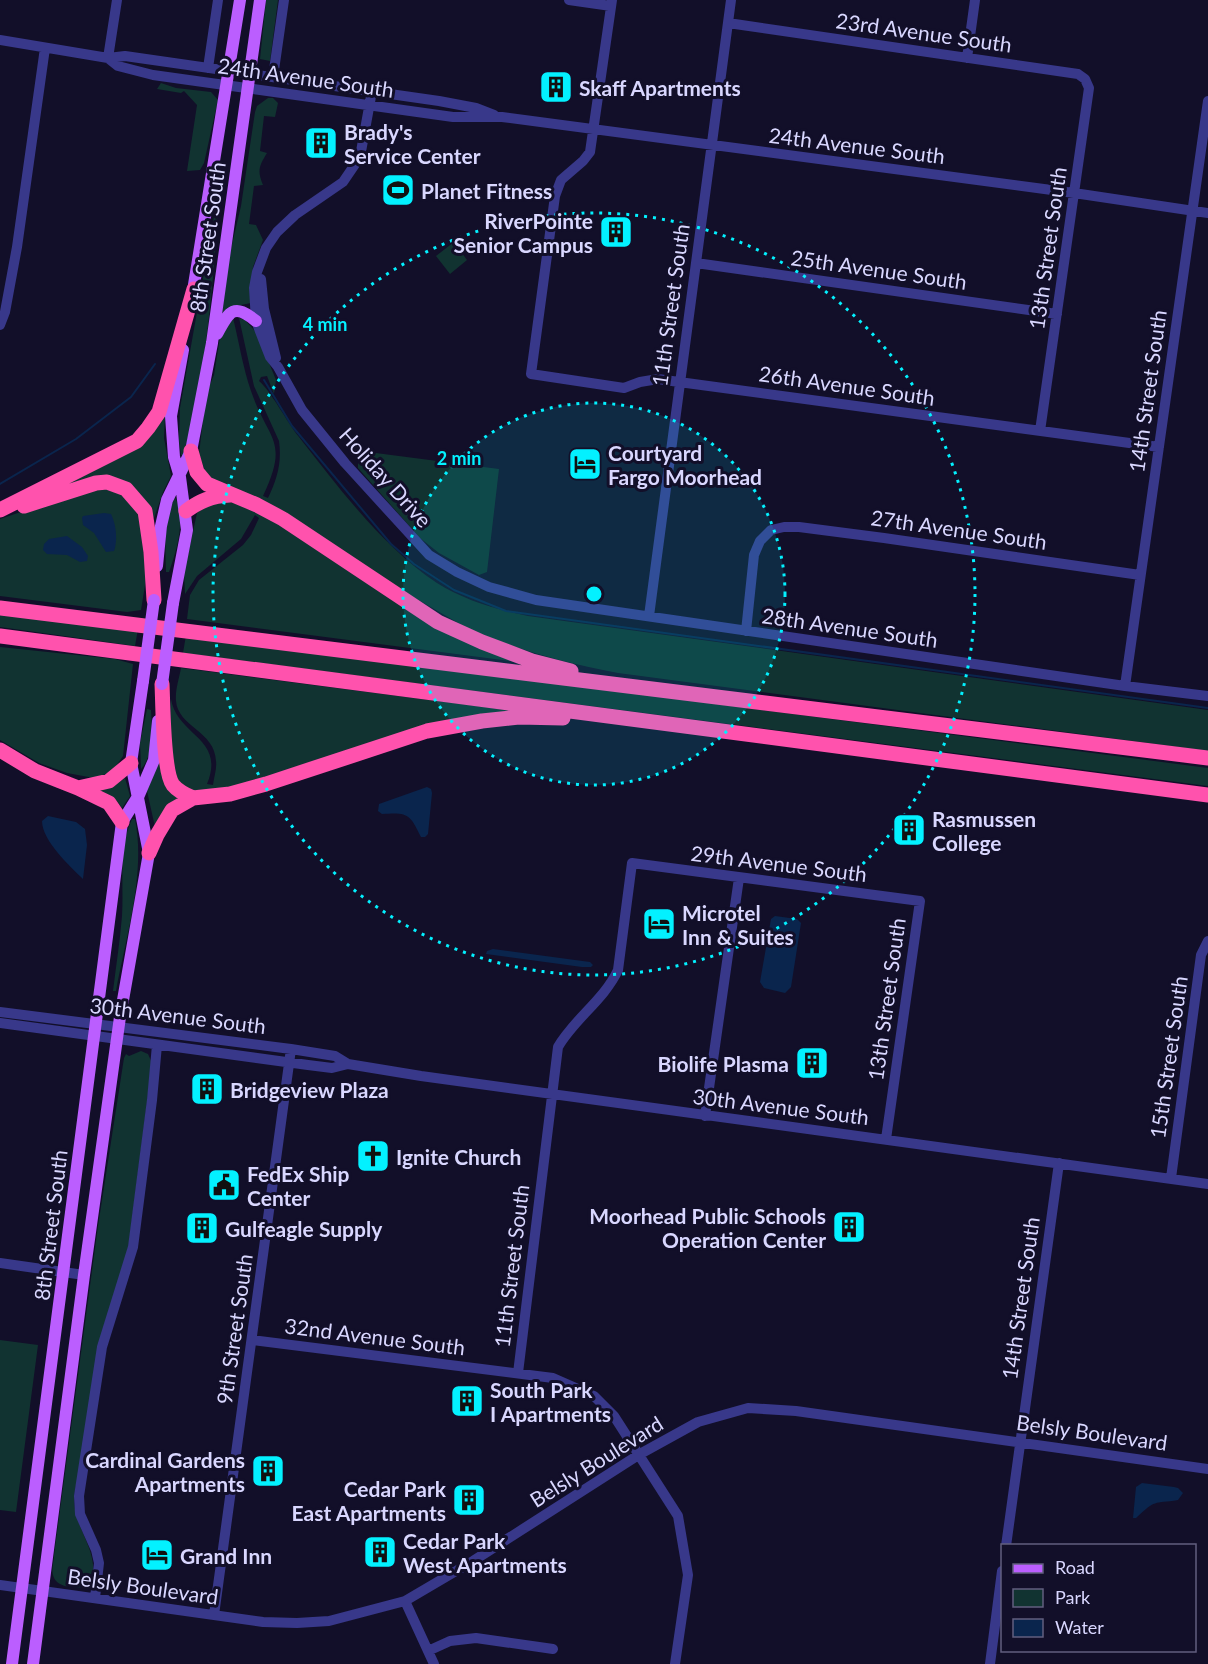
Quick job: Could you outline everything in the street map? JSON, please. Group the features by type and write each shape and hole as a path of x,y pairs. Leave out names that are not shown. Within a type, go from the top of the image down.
{"highway":[{"path":"0,511 137,441 159,412 194,289"},
{"path":"191,451 197,471 207,484 257,505 283,519 438,622 532,661 585,674 611,684"},
{"path":"0,511 96,483 107,482 126,489 145,512 151,552 154,600"},
{"path":"186,512 200,501 214,496 230,495"},
{"path":"0,608 1208,758"},
{"path":"0,636 1208,795"},
{"path":"162,684 166,758 171,783 183,794 193,798"},
{"path":"149,853 172,810 193,798 239,791 427,731 519,717 665,723"},
{"path":"0,750 35,771 109,803 122,822"},
{"path":"78,788 109,781 131,763"}],"main road":[{"name":"8th Street South","path":"12,1664 122,822 139,795 154,760 173,603 187,530 180,477 174,457 171,416 228,86 240,0"},
{"name":"8th Street South","path":"33,1664 119,1026 149,853 131,763 154,600 161,526 168,500 191,451 212,343 260,0"},
{"path":"212,343 225,318 230,314 244,311 256,321"}],"street":[{"path":"108,58 117,0"},
{"path":"208,68 218,0"},
{"path":"273,77 284,0"},
{"path":"569,0 611,3 594,130"},
{"name":"11th Street South","path":"649,616 731,0"},
{"path":"967,58 975,0"},
{"name":"23rd Avenue South","path":"728,23 1078,74"},
{"name":"24th Avenue South","path":"0,40 108,58 125,56 434,100 476,108 502,117"},
{"path":"0,325 5,312 17,247 45,48"},
{"name":"24th Avenue South","path":"108,58 118,66 153,75 369,106 453,117 502,117 1208,213"},
{"name":"13th Street South","path":"1040,431 1089,88 1085,79 1078,74"},
{"name":"Holiday Drive","path":"372,91 360,157 343,182 295,215 277,232 266,248 254,288 256,321 270,357 302,410 345,463 429,555 457,572 489,587"},
{"path":"432,114 434,100"},
{"name":"14th Street South","path":"1125,686 1208,101"},
{"name":"26th Avenue South","path":"594,130 590,152 561,180 555,196 531,374 624,388 658,379 1159,447"},
{"name":"Holiday Drive","path":"262,259 264,309 278,367"},
{"name":"25th Avenue South","path":"696,263 1057,314"},
{"name":"27th Avenue South","path":"746,631 754,555 760,541 771,530 784,527 799,527 1140,574"},
{"name":"28th Avenue South","path":"489,587 536,600 1125,686 1208,696"},
{"name":"11th Street South","path":"518,1373 558,1047 565,1035 612,984 618,970 632,863"},
{"name":"29th Avenue South","path":"632,863 920,901"},
{"path":"705,1116 739,878"},
{"name":"13th Street South","path":"886,1139 920,901"},
{"name":"15th Street South","path":"1171,1178 1201,955 1207,942"},
{"name":"30th Avenue South","path":"0,1012 94,1030 117,1040 332,1068 348,1064"},
{"name":"30th Avenue South","path":"0,1023 94,1030 119,1026 335,1056 348,1064 421,1076 1208,1184"},
{"path":"95,1598 99,1563 96,1550 80,1514 79,1496 102,1347 133,1247 154,1089 157,1045"},
{"name":"9th Street South","path":"214,1615 291,1049"},
{"name":"14th Street South","path":"1006,1544 1059,1162"},
{"path":"0,1263 84,1275"},
{"name":"32nd Avenue South","path":"252,1340 553,1378 594,1396 614,1416 678,1516 688,1575 675,1664"},
{"name":"Belsly Boulevard","path":"0,1585 263,1622 330,1621 405,1601 473,1561 640,1454 698,1422 748,1408 796,1411 1208,1468"},
{"path":"990,1664 1001,1579"},
{"path":"405,1601 434,1664"},
{"path":"428,1651 450,1641 476,1638 553,1649"}],"green space":[{"path":"266,0 278,0 270,61 260,59"},
{"path":"161,83 176,88 211,92 218,100 204,163 200,170 187,171 197,105 184,91 181,93 157,89"},
{"path":"268,98 273,98 278,103 275,117 264,116 260,151 267,153 260,172 263,185 254,186 249,224 256,225 263,240 253,267 251,303 231,307 222,315 229,257 241,206 255,112 257,106"},
{"path":"216,205 219,205 203,363 191,425 183,455 181,455 180,408"},
{"path":"454,242 467,260 450,274 436,256"},
{"path":"233,318 248,382 274,441 276,451 271,477 263,496 268,498 276,477 280,457 279,441 254,386 239,318 245,320 257,333 276,380 274,394 267,376 261,377 259,381 330,476 380,535 417,569 437,583 469,599 528,616 1208,710 1208,751 618,673 541,655 467,628 223,487 206,474 199,454 206,394 214,375 220,337"},
{"path":"165,414 164,438 171,476 154,518 150,517 128,483 38,497"},
{"path":"368,452 499,469 487,572 479,575 439,553 420,538 358,468 358,461"},
{"path":"116,489 140,515 147,573 141,610 127,612 0,596 0,519 86,490"},
{"path":"175,497 180,515 179,535 169,572 166,572 167,524"},
{"path":"221,501 249,508 276,521 315,546 526,663 187,619 190,595 199,580 243,545 259,518 255,515 241,539 197,576 185,594 184,573 197,513 203,507"},
{"path":"0,611 138,629 135,646 0,627"},
{"path":"186,635 1208,768 1208,786 183,653"},
{"path":"0,647 115,659 133,664 123,756 112,772 94,778 67,773 39,763 0,740"},
{"path":"181,668 518,712 227,789 195,790 183,786 174,775 170,742 171,699 182,721 206,747 211,769 207,784 213,785 216,761 210,743 189,724 178,710 176,693"},
{"path":"147,709 151,710 151,741 148,757 141,769 140,743"},
{"path":"161,756 178,798 155,827 147,791"},
{"path":"125,778 130,796 122,808 116,800 99,790 111,788"},
{"path":"132,819 135,819 138,840 136,883 116,991 113,991 122,916 123,854"},
{"path":"141,1051 148,1054 152,1063 129,1243 75,1493 76,1514 93,1561 93,1579 84,1587 71,1587 62,1585 55,1579 52,1571 54,1555 98,1226 124,1058 126,1054 129,1056"},
{"path":"0,1340 38,1345 16,1512 0,1510"}],"water":[{"path":"111,514 114,522 116,537 114,551 106,552 94,533 83,525 83,516"},
{"path":"67,536 82,547 88,556 87,561 80,562 67,555 47,554 43,550 44,544 49,539"},
{"path":"427,787 432,793 428,834 425,837 421,837 414,823 407,816 382,814 378,811 379,804"},
{"path":"48,816 76,822 85,829 87,845 83,879 58,853 47,837 42,821"},
{"path":"775,916 797,919 801,923 791,987 785,993 764,988 760,982 771,919"},
{"path":"493,949 590,962 593,965 582,967 486,954 487,951"},
{"path":"1142,1483 1174,1487 1183,1493 1178,1500 1155,1503 1133,1518 1136,1487"}],"waterway":[{"path":"0,484 76,439 131,397 155,364"},
{"path":"264,380 292,426 391,544 414,564 454,590 506,611 1208,708"}],"place":[{"name":"Skaff Apartments","path":"556,87"},
{"name":"Brady's Service Center","path":"321,143"},
{"name":"Planet Fitness","path":"398,190"},
{"name":"RiverPointe Senior Campus","path":"616,232"},
{"name":"Courtyard Fargo Moorhead","path":"585,464"},
{"name":"Rasmussen College","path":"909,830"},
{"name":"Microtel Inn & Suites","path":"659,924"},
{"name":"Biolife Plasma","path":"812,1063"},
{"name":"Bridgeview Plaza","path":"207,1089"},
{"name":"Ignite Church","path":"373,1156"},
{"name":"FedEx Ship Center","path":"224,1185"},
{"name":"Moorhead Public Schools Operation Center","path":"849,1227"},
{"name":"Gulfeagle Supply","path":"202,1228"},
{"name":"South Park I Apartments","path":"467,1401"},
{"name":"Cardinal Gardens Apartments","path":"268,1471"},
{"name":"Cedar Park East Apartments","path":"469,1500"},
{"name":"Cedar Park West Apartments","path":"380,1552"},
{"name":"Grand Inn","path":"157,1555"}]}
